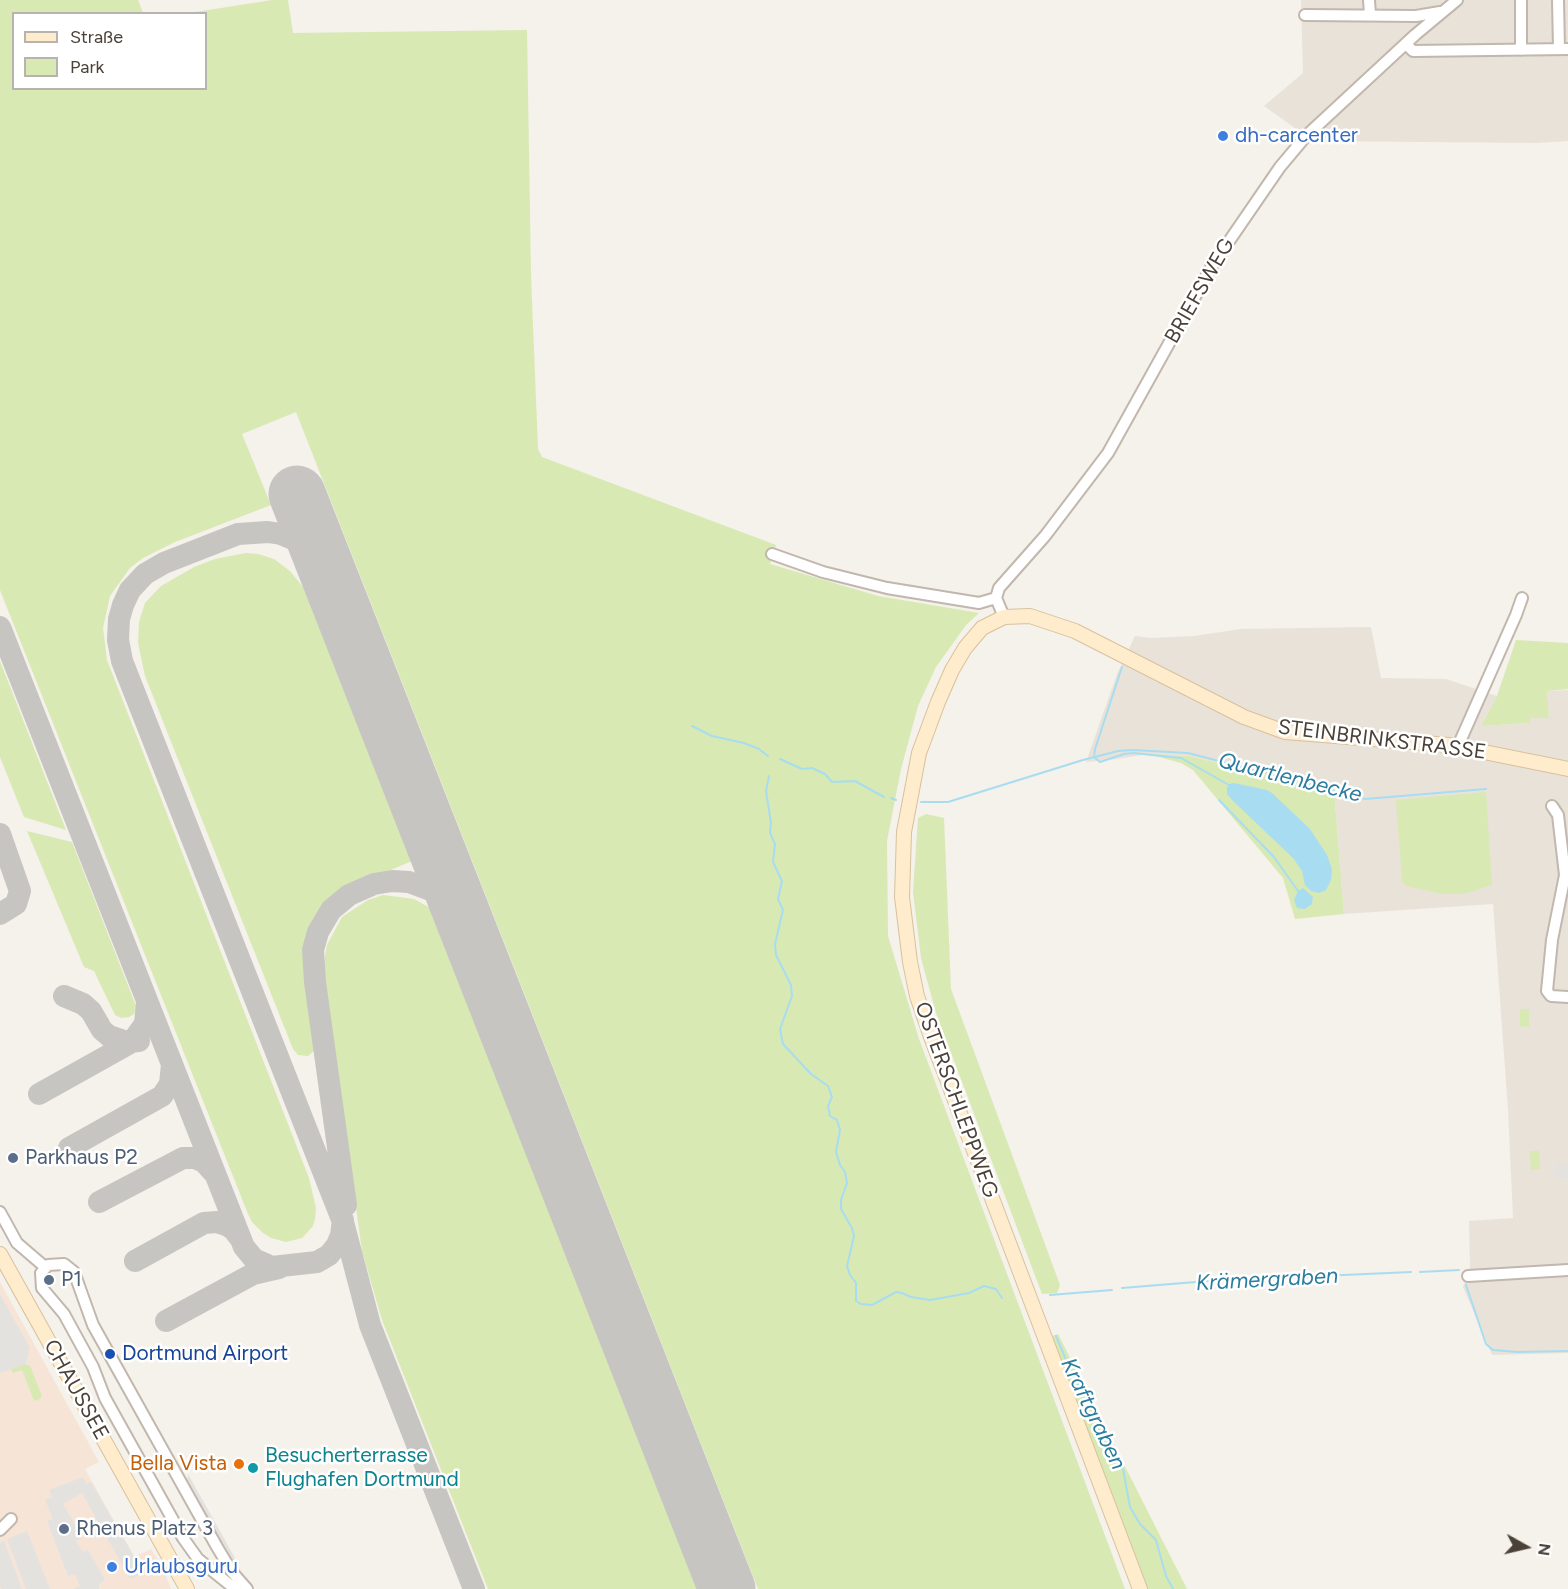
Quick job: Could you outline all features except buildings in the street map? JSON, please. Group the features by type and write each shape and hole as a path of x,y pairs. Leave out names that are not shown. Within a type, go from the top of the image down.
{"street":[{"path":"1370,0 1370,15"},
{"name":"BRIEFSWEG","path":"996,598 999,588 1045,536 1108,453 1217,259 1280,167 1306,136 1415,35 1457,0"},
{"path":"1521,0 1521,50"},
{"path":"1406,44 1413,51 1563,49 1558,0"},
{"path":"1305,15 1402,16 1443,12"},
{"path":"1402,16 1413,24 1415,35"},
{"path":"772,554 855,581 897,590 979,603 996,598 1004,617"},
{"path":"1458,747 1522,598"},
{"name":"STEINBRINKSTRASSE","path":"1004,617 1030,616 1059,624 1244,717 1285,732 1458,747 1568,769"},
{"name":"OSTERSCHLEPPWEG","path":"1004,617 982,628 965,648 947,681 924,735 904,832 902,886 905,928 917,996 931,1037 1140,1589"},
{"path":"1552,806 1558,815 1566,885 1552,940 1546,991 1551,996 1568,997"},
{"path":"0,1212 17,1243 45,1267"},
{"name":"CHAUSSEE","path":"0,1254 187,1589"},
{"path":"236,1589 202,1563 188,1548 105,1398 93,1367 64,1314 42,1288 40,1277 45,1267 51,1264 64,1264 74,1272 93,1324 217,1547 232,1572 248,1589"},
{"path":"1468,1276 1568,1270"},
{"path":"0,1530 11,1519"}],"shaded area":[{"path":"1301,0 1568,0 1568,141 1535,143 1313,141 1264,106 1303,73"},
{"path":"1371,627 1381,678 1446,679 1497,696 1481,726 1529,723 1530,718 1549,718 1547,691 1568,690 1568,1353 1492,1355 1463,1287 1470,1268 1469,1221 1513,1218 1508,1109 1493,904 1344,914 1334,791 1189,756 1148,754 1086,762 1117,674 1135,636 1150,638 1194,636 1241,629"},
{"path":"1557,1162 1568,1165 1568,1180 1554,1176"},
{"path":"0,1282 99,1462 85,1469 134,1557 151,1549 163,1567 171,1589 0,1589"},
{"path":"0,1294 30,1348 26,1364 0,1373"},
{"path":"188,1474 235,1558 233,1565 187,1481"},
{"name":"Rhenus Platz 3","path":"83,1477 86,1484 91,1482 144,1573 130,1579 82,1493 63,1504 82,1537 76,1541 83,1552 88,1550 105,1580 100,1583 99,1589 73,1589 80,1586 75,1574 68,1576 47,1521 53,1519 45,1500 52,1497 49,1490"},
{"path":"27,1531 50,1589 26,1589 7,1539"},
{"path":"4,1541 22,1589 1,1589 0,1587 0,1543"}],"green space":[{"path":"0,0 138,0 143,12 12,12 12,90 207,90 207,12 195,12 272,0 288,0 293,33 527,30 531,275 538,449 542,457 776,545 770,564 878,596 979,613 966,625 936,667 918,706 901,769 887,841 888,936 919,1039 1125,1589 758,1589 296,412 242,434 271,505 175,542 143,558 130,568 110,596 103,628 107,660 309,1178 316,1208 315,1219 313,1226 302,1238 286,1242 271,1238 252,1222 248,1214 0,590"},
{"path":"246,553 274,559 290,571 303,587 412,861 348,888 324,908 316,920 306,950 315,1042 314,1051 308,1056 298,1055 293,1049 145,676 138,643 139,622 145,603 161,586 194,567 215,559"},
{"path":"1516,640 1568,643 1568,689 1547,691 1549,718 1530,718 1530,723 1481,726 1497,696"},
{"path":"0,661 66,830 24,817 0,757"},
{"path":"1148,754 1189,756 1334,791 1344,914 1295,919 1283,878 1193,770 1181,763"},
{"path":"1486,792 1492,885 1464,894 1443,894 1406,886 1402,882 1396,800"},
{"path":"926,814 944,818 951,989 1060,1285 1057,1293 1042,1294 936,1013 921,958 913,892 918,818"},
{"path":"27,831 72,842 136,1006 134,1014 129,1017 121,1018 115,1015 94,971 84,967"},
{"path":"383,895 414,899 432,909 698,1589 488,1589 382,1320 362,1251 323,968 327,945 342,917 368,900"},
{"path":"1520,1009 1529,1009 1529,1027 1520,1026"},
{"path":"1530,1151 1539,1151 1540,1169 1531,1170"},
{"path":"1058,1334 1187,1589 1144,1589 1049,1337"},
{"path":"24,1364 31,1368 42,1396 40,1399 34,1401 22,1370 13,1373 11,1369"}],"water":[{"path":"1234,783 1272,793 1310,829 1327,855 1332,869 1331,880 1326,890 1319,893 1311,891 1305,885 1302,871 1293,858 1227,794 1229,784"},
{"path":"1303,888 1313,897 1312,904 1305,909 1297,908 1294,900 1298,891"}],"waterway":[{"name":"Quartlenbecke","path":"1122,667 1094,757 1100,762 1133,753 1181,758 1229,785"},
{"name":"Quartlenbecke","path":"692,726 712,736 744,743 759,749 768,756"},
{"name":"Quartlenbecke","path":"921,802 948,802 1083,760 1118,751 1133,750 1188,753 1365,799 1486,789"},
{"name":"Quartlenbecke","path":"780,759 802,769 812,768 825,774 832,782 855,781 884,797"},
{"path":"769,776 766,791 771,823 770,833 775,844 773,862 782,881 778,899 783,910 775,944 776,955 791,985 792,996 780,1029 783,1044 811,1074 828,1086 832,1097 828,1106 830,1116 837,1120 840,1130 836,1152 847,1183 841,1200 841,1209 854,1236 847,1266 856,1283 856,1301 872,1305 896,1292 930,1300 969,1293 984,1286 996,1289 1002,1298"},
{"name":"Quartlenbecke","path":"891,798 896,800"},
{"path":"1219,800 1274,857 1298,891"},
{"name":"Krämergraben","path":"1420,1272 1459,1270"},
{"name":"Krämergraben","path":"1122,1288 1208,1281 1411,1272"},
{"name":"Krämergraben","path":"1466,1285 1486,1344 1493,1350 1568,1351"},
{"name":"Krämergraben","path":"1050,1295 1112,1290"},
{"name":"Kraftgraben","path":"1056,1336 1072,1374 1092,1410 1102,1440 1123,1469 1130,1507 1140,1524 1156,1540 1166,1576 1173,1589"}],"taxiway":[{"path":"331,581 319,561 298,541 281,534 268,532 238,534 164,563 145,574 130,590 123,605 119,619 118,640 122,661 343,1222 370,1325 474,1589"},
{"path":"0,627 244,1247 254,1259 272,1267 317,1262 329,1255 337,1245 343,1220"},
{"path":"0,834 20,891 16,904 0,914"},
{"path":"346,1205 315,982 313,950 318,932 331,910 349,895 374,884 392,881 409,882 433,891 446,899 466,923"},
{"path":"64,996 83,1004 91,1011 102,1030 109,1036 127,1042 139,1041"},
{"path":"39,1094 132,1042 145,1024 147,1002"},
{"path":"69,1148 162,1096 170,1084 172,1065"},
{"path":"99,1202 183,1158 195,1158 204,1162 215,1174"},
{"path":"135,1261 204,1223 217,1222 226,1225 233,1229 240,1238"},
{"path":"166,1321 253,1274 279,1268"}],"runway":[{"path":"297,494 727,1589"}],"place":[{"name":"dh-carcenter","path":"1223,136"},
{"name":"Parkhaus P2","path":"13,1158"},
{"name":"P1","path":"49,1280"},
{"name":"Dortmund Airport","path":"110,1354"},
{"name":"Bella Vista","path":"239,1464"},
{"name":"Besucherterrasse Flughafen Dortmund","path":"253,1468"},
{"name":"Rhenus Platz 3","path":"64,1529"},
{"name":"Urlaubsguru","path":"112,1567"}]}
